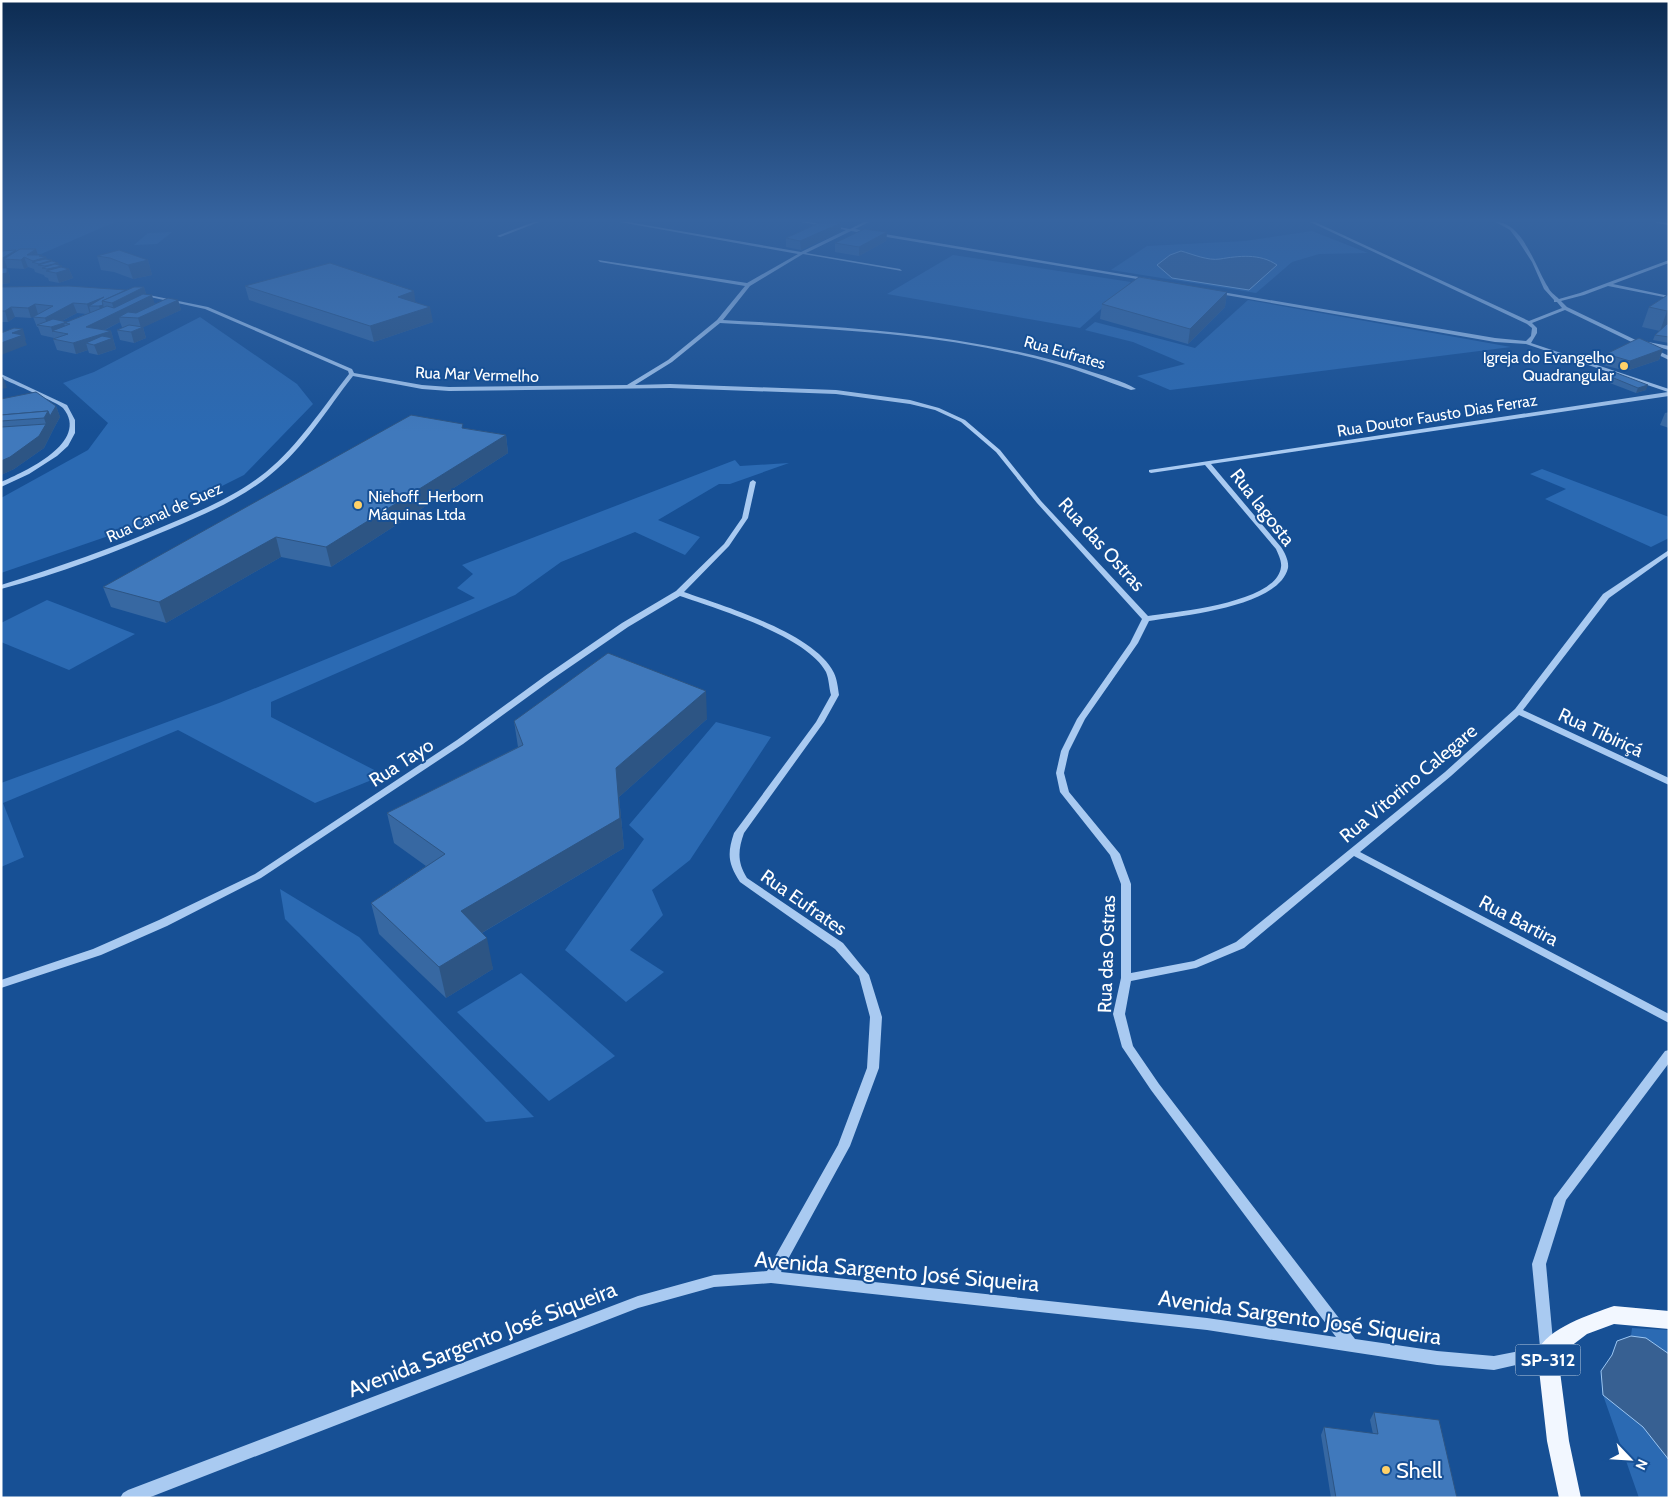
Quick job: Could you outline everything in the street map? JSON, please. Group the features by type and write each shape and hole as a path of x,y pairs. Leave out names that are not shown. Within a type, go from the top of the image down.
{"main road":[{"name":"SP-312","path":"1570,1498 1558,1442 1548,1352 1580,1327 1614,1316 1669,1320"}],"street":[{"path":"628,386 670,361 719,321 742,292"},
{"path":"1218,292 1495,340 1527,343 1669,393"},
{"path":"1462,292 1534,326 1536,332 1534,338 1527,343"},
{"path":"1548,292 1565,308 1669,358"},
{"path":"1556,301 1587,292"},
{"path":"1645,292 1669,297"},
{"name":"Rua Mar Vermelho","path":"132,293 183,302 224,315 350,370 352,374 413,386 449,389 628,386 836,392 910,402"},
{"path":"1529,323 1565,308"},
{"name":"Rua Eufrates","path":"719,321 865,329 913,334 1047,360 1082,370 1133,389"},
{"path":"1631,339 1669,348"},
{"name":"Rua Canal de Suez","path":"1,587 108,552 207,511 244,490 269,472 295,445 352,374"},
{"path":"1,376 65,406 72,414 74,428 68,444 48,460 1,485"},
{"name":"Rua Doutor Fausto Dias Ferraz","path":"1152,472 1669,393"},
{"name":"Rua das Ostras","path":"910,402 937,409 963,421 998,451 1039,502 1146,619 1134,643 1081,719 1065,751 1060,773 1065,792 1115,854 1126,884 1126,978 1119,1014 1128,1047 1155,1087 1352,1346"},
{"name":"Rua lagosta","path":"1146,619 1248,600 1267,590 1278,580 1284,571 1284,560 1280,548 1208,464"},
{"name":"Rua Tayo","path":"1,984 97,952 163,923 258,876 460,742 625,625 679,593 727,545 745,518 753,482"},
{"name":"Rua Vitorino Calegare","path":"1126,978 1196,964 1240,945 1448,774 1518,711 1606,596 1669,552"},
{"name":"Rua Eufrates","path":"679,593 755,622 810,649 830,670 835,695 820,722 739,833 732,853 735,868 742,880 839,946 864,975 876,1017 873,1068 844,1146 772,1277"},
{"name":"Rua Tibiriçá","path":"1518,711 1669,782"},
{"name":"Rua Bartira","path":"1353,852 1669,1020"},
{"path":"1548,1352 1539,1264 1560,1198 1669,1054"},
{"name":"Avenida Sargento José Siqueira","path":"128,1498 638,1302 714,1281 772,1277 1206,1324 1437,1358 1494,1362 1548,1352"}],"shaded area":[{"path":"890,292 1120,292 1080,328 887,294"},
{"path":"1248,300 1511,347 1170,390 1137,376 1185,364 1133,342 1085,330 1095,322 1195,348"},
{"path":"200,317 297,384 313,404 244,475 152,521 1,573 1,498 88,450 108,423 63,383 94,372"},
{"path":"735,460 740,466 789,463 730,484 719,484 658,520 700,537 685,555 635,532 561,562 515,595 271,702 271,717 384,775 315,803 178,730 3,803 24,857 1,867 1,783 219,703 475,598 457,588 473,574 462,565"},
{"path":"1542,469 1669,517 1669,538 1651,547 1545,499 1566,489 1530,474"},
{"path":"47,600 135,634 69,670 1,642 1,623"},
{"path":"716,722 771,737 690,860 652,890 663,915 630,950 664,972 626,1002 565,950 644,839 629,825"},
{"path":"280,889 359,937 534,1117 486,1122 285,919"},
{"path":"521,973 615,1056 549,1101 457,1012"},
{"path":"1632,1328 1669,1330 1669,1498 1639,1498 1603,1395 1601,1371 1612,1355 1617,1341 1631,1336"},
{"path":"1631,1336 1646,1338 1669,1354 1669,1460 1643,1427 1603,1395 1601,1371 1612,1355 1617,1341"}],"building":[{"path":"1,292 122,292 102,301 103,305 89,306 104,297 87,304 73,303 45,318 33,317 53,306 35,304 28,308 11,307 1,311"},
{"path":"123,292 134,292 112,303 102,301"},
{"path":"264,292 411,292 398,297 430,307 370,326"},
{"path":"1119,292 1227,292 1190,329 1102,304"},
{"path":"143,294 152,295 86,327 111,331 73,343 53,339 68,334 52,331 70,324 64,323 107,306 114,308"},
{"path":"1669,294 1669,310 1649,307"},
{"path":"168,298 178,300 138,318 119,317 128,312 136,313"},
{"path":"53,319 67,322 51,327 37,325"},
{"path":"1669,324 1669,337 1655,335"},
{"path":"129,325 143,327 131,332 117,330"},
{"path":"14,328 23,329 12,333 23,335 1,343 1,333"},
{"path":"102,336 113,338 94,345 86,343"},
{"path":"1639,338 1663,349 1630,361 1606,354"},
{"path":"1614,372 1648,385 1638,388 1604,374"},
{"path":"36,392 56,406 50,416 48,411 1,415 1,399"},
{"path":"48,411 44,418 1,421 1,415"},
{"name":"Niehoff_Herborn Máquinas Ltda","path":"411,415 463,424 462,428 506,435 326,547 276,537 159,602 103,587"},
{"path":"46,424 39,436 10,457 1,461 2,427"},
{"path":"608,653 706,691 616,768 620,818 461,911 487,938 439,967 371,903 445,854 387,813 523,745 514,721"},
{"name":"Shell","path":"1374,1412 1439,1420 1457,1498 1336,1498 1324,1427 1378,1434"}],"place":[{"name":"Igreja do Evangelho Quadrangular","path":"1624,366"},
{"name":"Niehoff_Herborn Máquinas Ltda","path":"358,505"},
{"name":"Shell","path":"1386,1470"}]}
